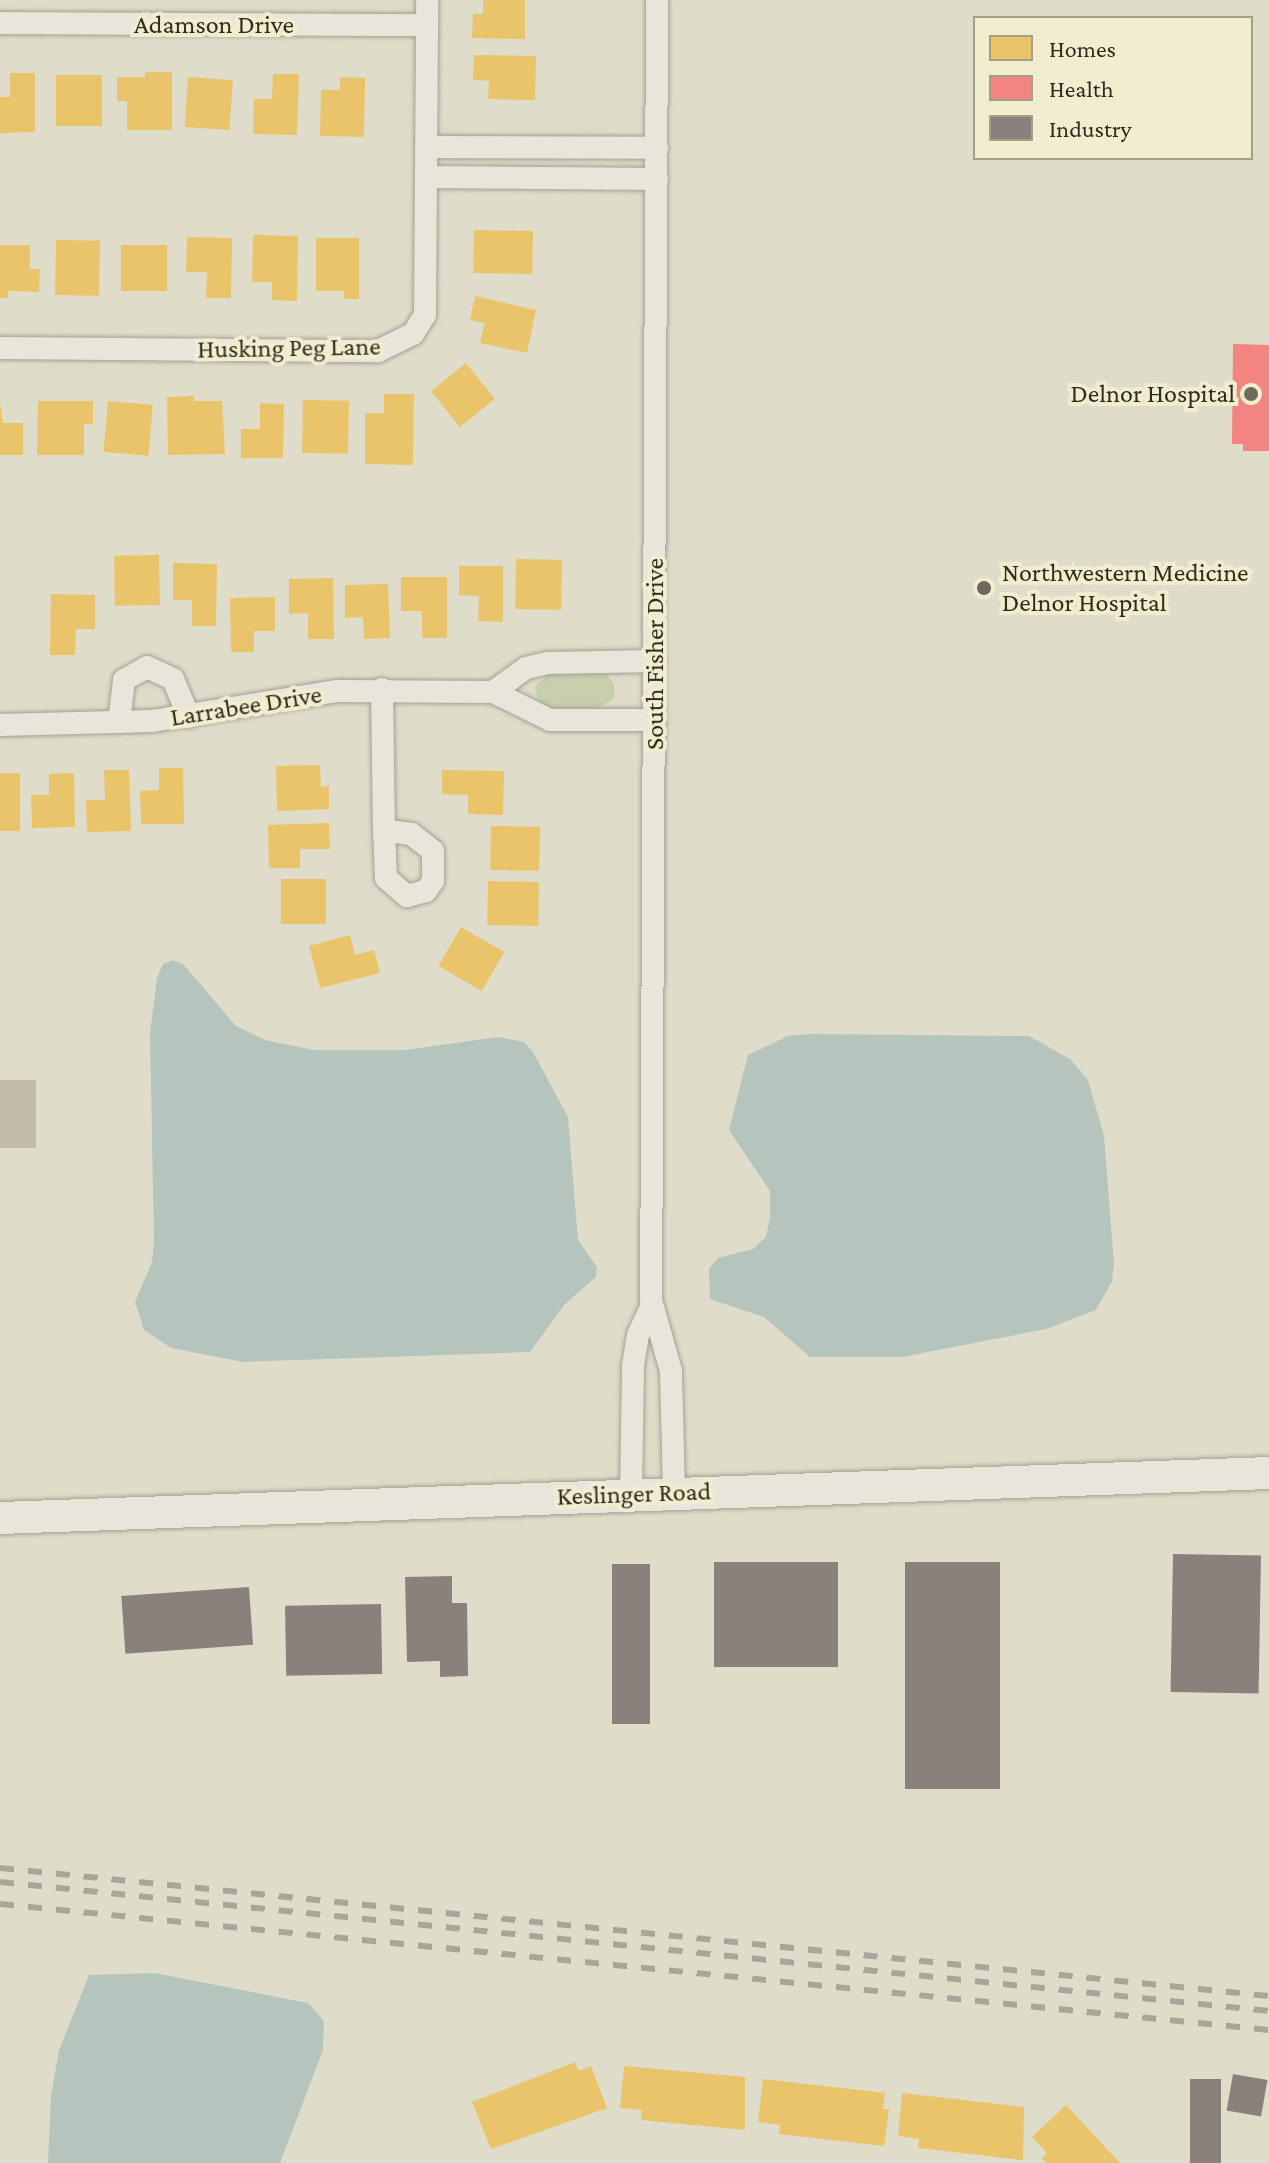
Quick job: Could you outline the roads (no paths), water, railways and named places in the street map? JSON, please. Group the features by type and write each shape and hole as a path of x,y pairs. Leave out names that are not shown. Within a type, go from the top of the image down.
{"main road":[{"name":"Keslinger Road","path":"0,1518 1269,1473"}],"street":[{"name":"Husking Peg Lane","path":"0,348 392,348 413,334 425,315 427,0"},
{"name":"South Fisher Drive","path":"631,1495 633,1366 638,1335 651,1304 657,0"},
{"name":"Adamson Drive","path":"0,23 427,25"},
{"path":"427,147 657,148"},
{"path":"427,177 657,179"},
{"path":"493,692 526,668 547,663 655,661"},
{"path":"119,722 124,680 147,667 173,679 189,717"},
{"path":"382,689 384,830"},
{"name":"Larrabee Drive","path":"0,725 189,717 338,691 382,689 493,692 550,720 655,720"},
{"name":"South Fisher Drive","path":"651,1304 665,1335 671,1371 674,1493"}],"railway":[{"path":"0,1868 1269,1996"},
{"path":"0,1882 1269,2011"},
{"path":"0,1904 1269,2030"}],"place":[{"name":"Delnor Hospital","path":"1251,394"},
{"name":"Northwestern Medicine Delnor Hospital","path":"984,588"}]}
